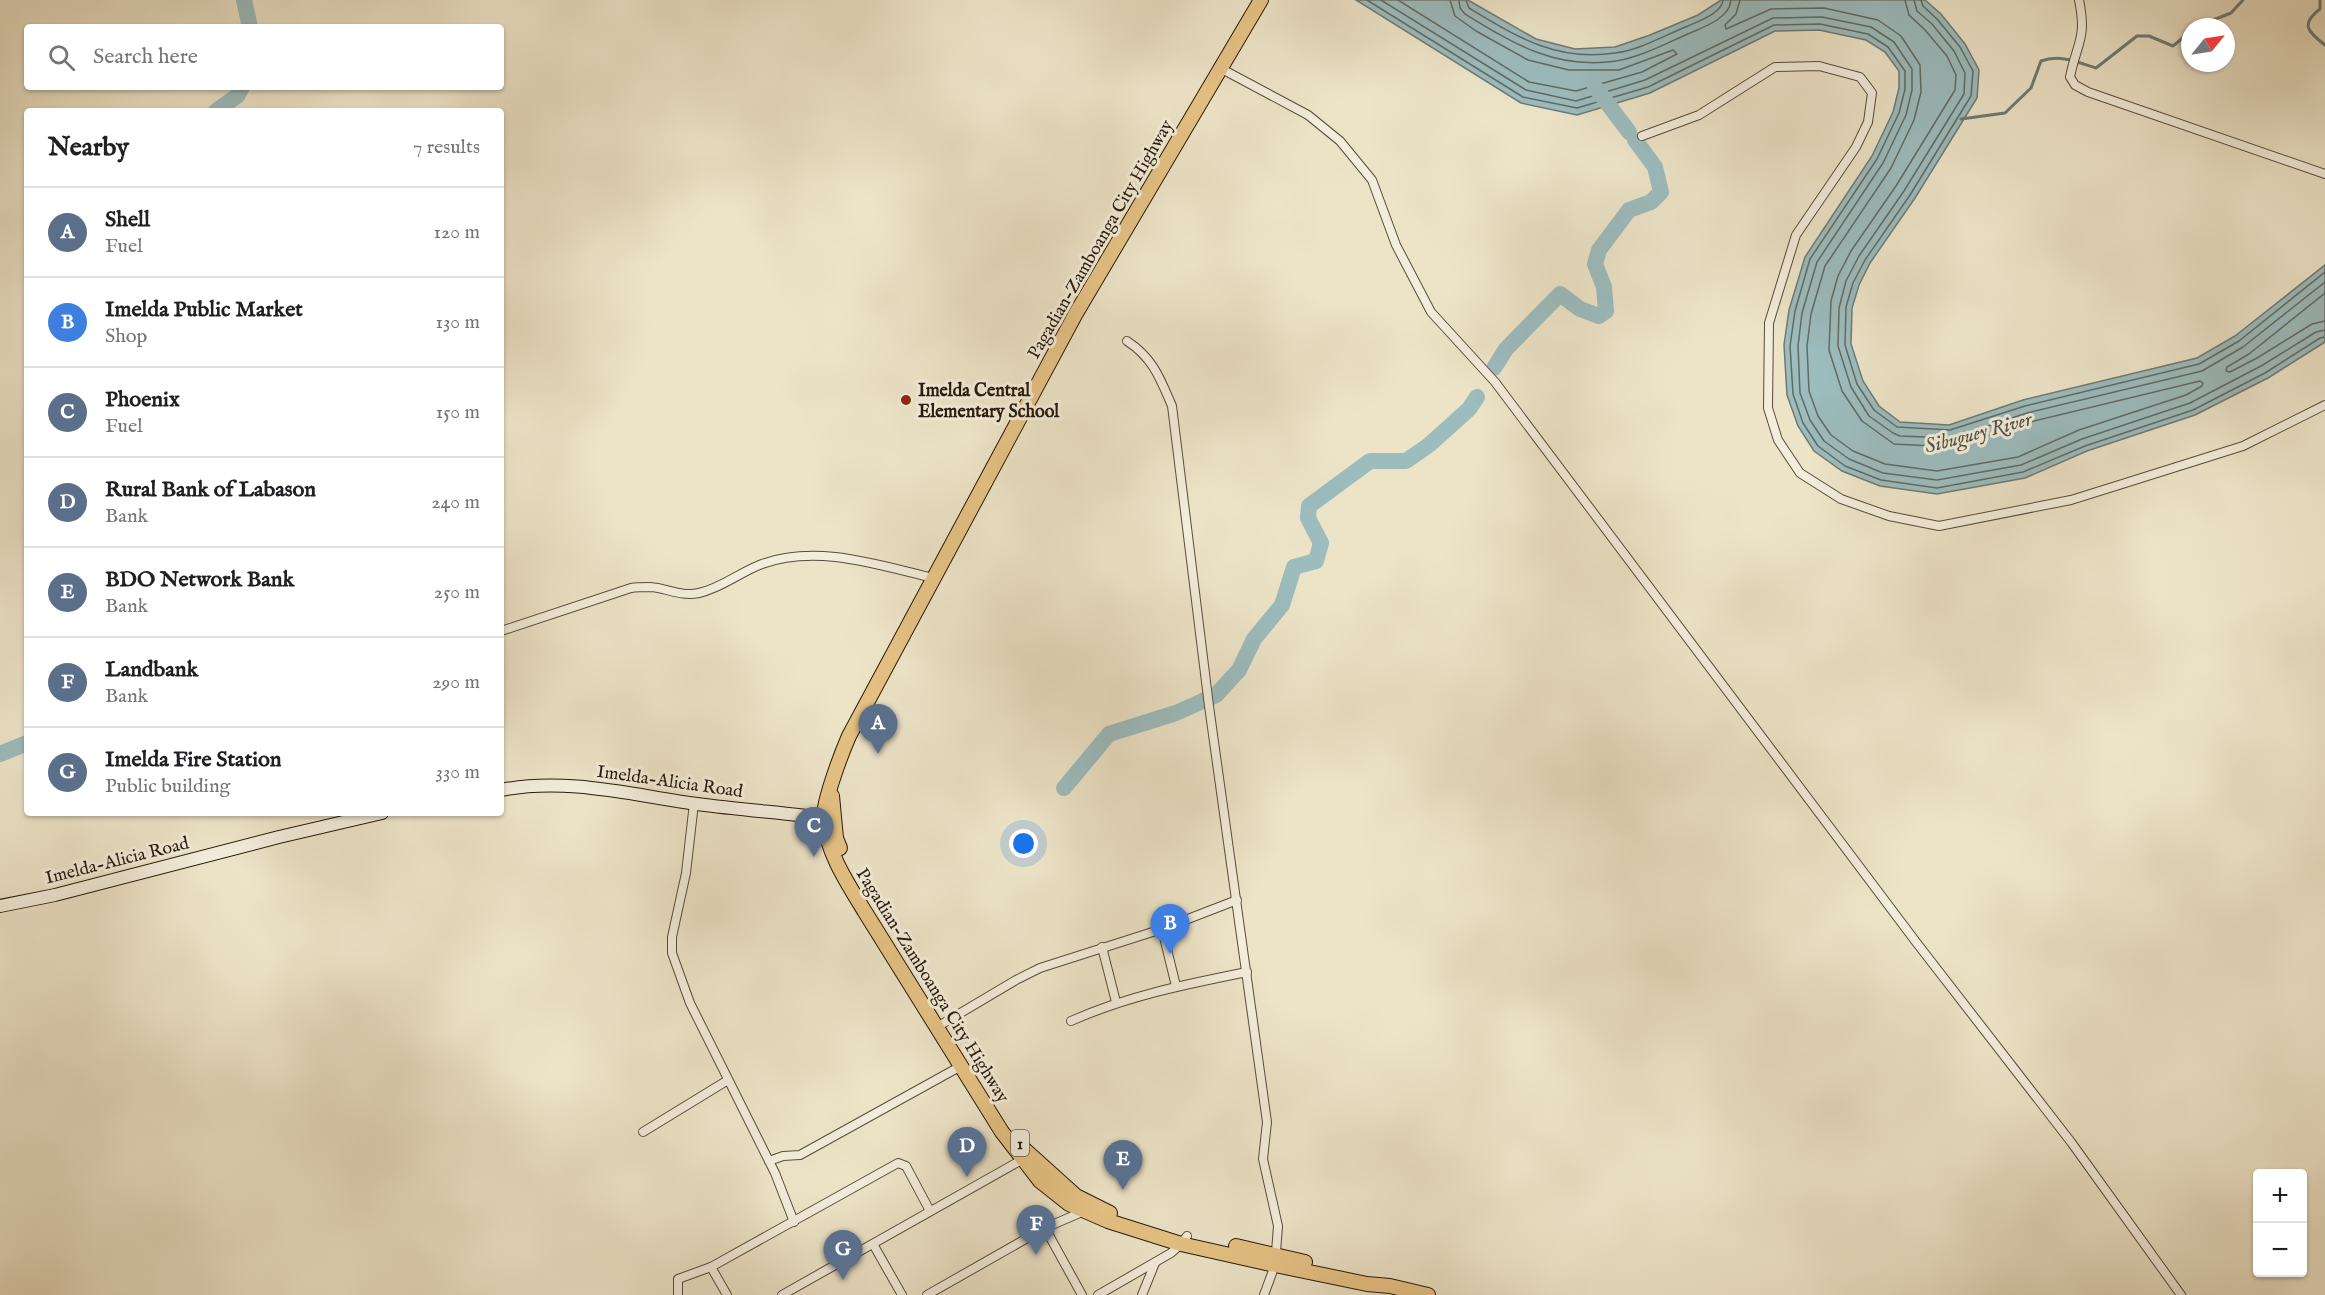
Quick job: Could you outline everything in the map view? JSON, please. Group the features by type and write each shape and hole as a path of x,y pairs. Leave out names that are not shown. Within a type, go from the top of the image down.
{"highway":[{"name":"Pagadian-Zamboanga City Highway","path":"1184,1240 1102,1210 1077,1196 1026,1157 1002,1132 844,877 829,843 829,818 831,788 849,735 1075,315 1261,0"},
{"name":"Pagadian-Zamboanga City Highway","path":"829,818 848,870 866,903 1040,1181 1082,1212 1184,1240 1275,1260 1367,1284 1390,1286 1428,1295"}],"main road":[{"name":"Imelda-Alicia Road","path":"504,790 532,785 565,785 694,804 829,818"},
{"name":"Imelda-Alicia Road","path":"0,906 55,895 351,817"}],"street":[{"path":"2079,0 2084,22 2083,37 2070,77 2075,85 2088,92 2325,174"},
{"path":"1642,136 1698,115 1776,67 1820,66 1860,77 1872,93 1868,122 1856,147 1796,235 1769,323 1768,408 1778,440 1800,473 1841,499 1889,516 1939,526 2071,500 2130,482 2243,446 2325,405"},
{"path":"1220,68 1308,115 1340,141 1372,180 1396,245 1431,312 1495,382 1916,942 2071,1142 2181,1295"},
{"path":"1127,341 1142,351 1158,373 1172,406 1209,706 1267,1122 1263,1159 1278,1226 1275,1260 1263,1295"},
{"path":"504,630 631,588 651,587 685,595 700,593 760,565 802,555 855,561 933,578"},
{"path":"694,804 686,873 672,937 672,953 690,1004 775,1173 794,1222"},
{"path":"942,1024 1032,972 1162,929 1237,900"},
{"path":"1162,929 1176,987"},
{"path":"1102,947 1116,1002"},
{"path":"1071,1021 1116,1002 1247,972"},
{"path":"769,1161 783,1156 800,1155 961,1066"},
{"path":"643,1132 728,1080"},
{"path":"782,1295 795,1292 873,1244 1026,1157"},
{"path":"678,1295 678,1279 711,1267 898,1163 906,1166 930,1211"},
{"path":"927,1295 1045,1228 1082,1212"},
{"path":"1045,1228 1082,1295"},
{"path":"1098,1295 1155,1263 1184,1240"},
{"path":"873,1244 902,1295"},
{"path":"1142,1295 1155,1263"},
{"path":"711,1267 727,1295"}],"water":[{"name":"Sibuguey River","path":"1356,0 1468,0 1536,39 1575,49 1615,47 1698,15 1721,0 1925,0 1941,14 1965,44 1979,70 1977,98 1915,198 1870,263 1859,285 1852,308 1851,344 1863,381 1879,406 1900,422 1949,425 2023,400 2197,358 2235,336 2325,265 2325,342 2268,378 2195,415 2087,451 2025,478 1937,494 1880,486 1842,471 1814,451 1798,426 1787,395 1784,345 1789,310 1805,257 1872,156 1893,112 1899,88 1899,71 1885,52 1866,40 1819,30 1775,31 1650,93 1577,115 1521,103"}],"waterway":[{"path":"244,0 249,24"},
{"path":"2218,18 2231,13 2243,0"},
{"path":"2320,0 2320,9 2308,24 2311,32 2325,45"},
{"path":"1961,119 2005,113 2031,88 2041,61 2055,58 2075,61 2096,68 2137,36 2149,36 2173,46 2181,39"},
{"path":"1595,87 1629,132"},
{"path":"220,108 237,96 240,90"},
{"path":"1494,368 1506,349 1560,294 1580,309 1599,316 1606,311 1604,287 1595,264 1599,250 1629,210 1651,202 1661,192 1655,167 1635,140"},
{"path":"1064,788 1109,734 1176,713 1216,695 1239,670 1254,639 1282,605 1294,567 1316,561 1321,543 1308,518 1309,506 1370,461 1406,461 1429,445 1469,409 1477,397"},
{"path":"0,754 24,744"}],"place":[{"name":"Imelda Central Elementary School","path":"906,400"},
{"name":"Shell","path":"878,754"},
{"name":"Phoenix","path":"814,857"},
{"name":"Imelda Public Market","path":"1170,954"},
{"name":"Rural Bank of Labason","path":"967,1177"},
{"name":"BDO Network Bank","path":"1123,1190"},
{"name":"Landbank","path":"1036,1255"},
{"name":"Imelda Fire Station","path":"843,1280"}]}
